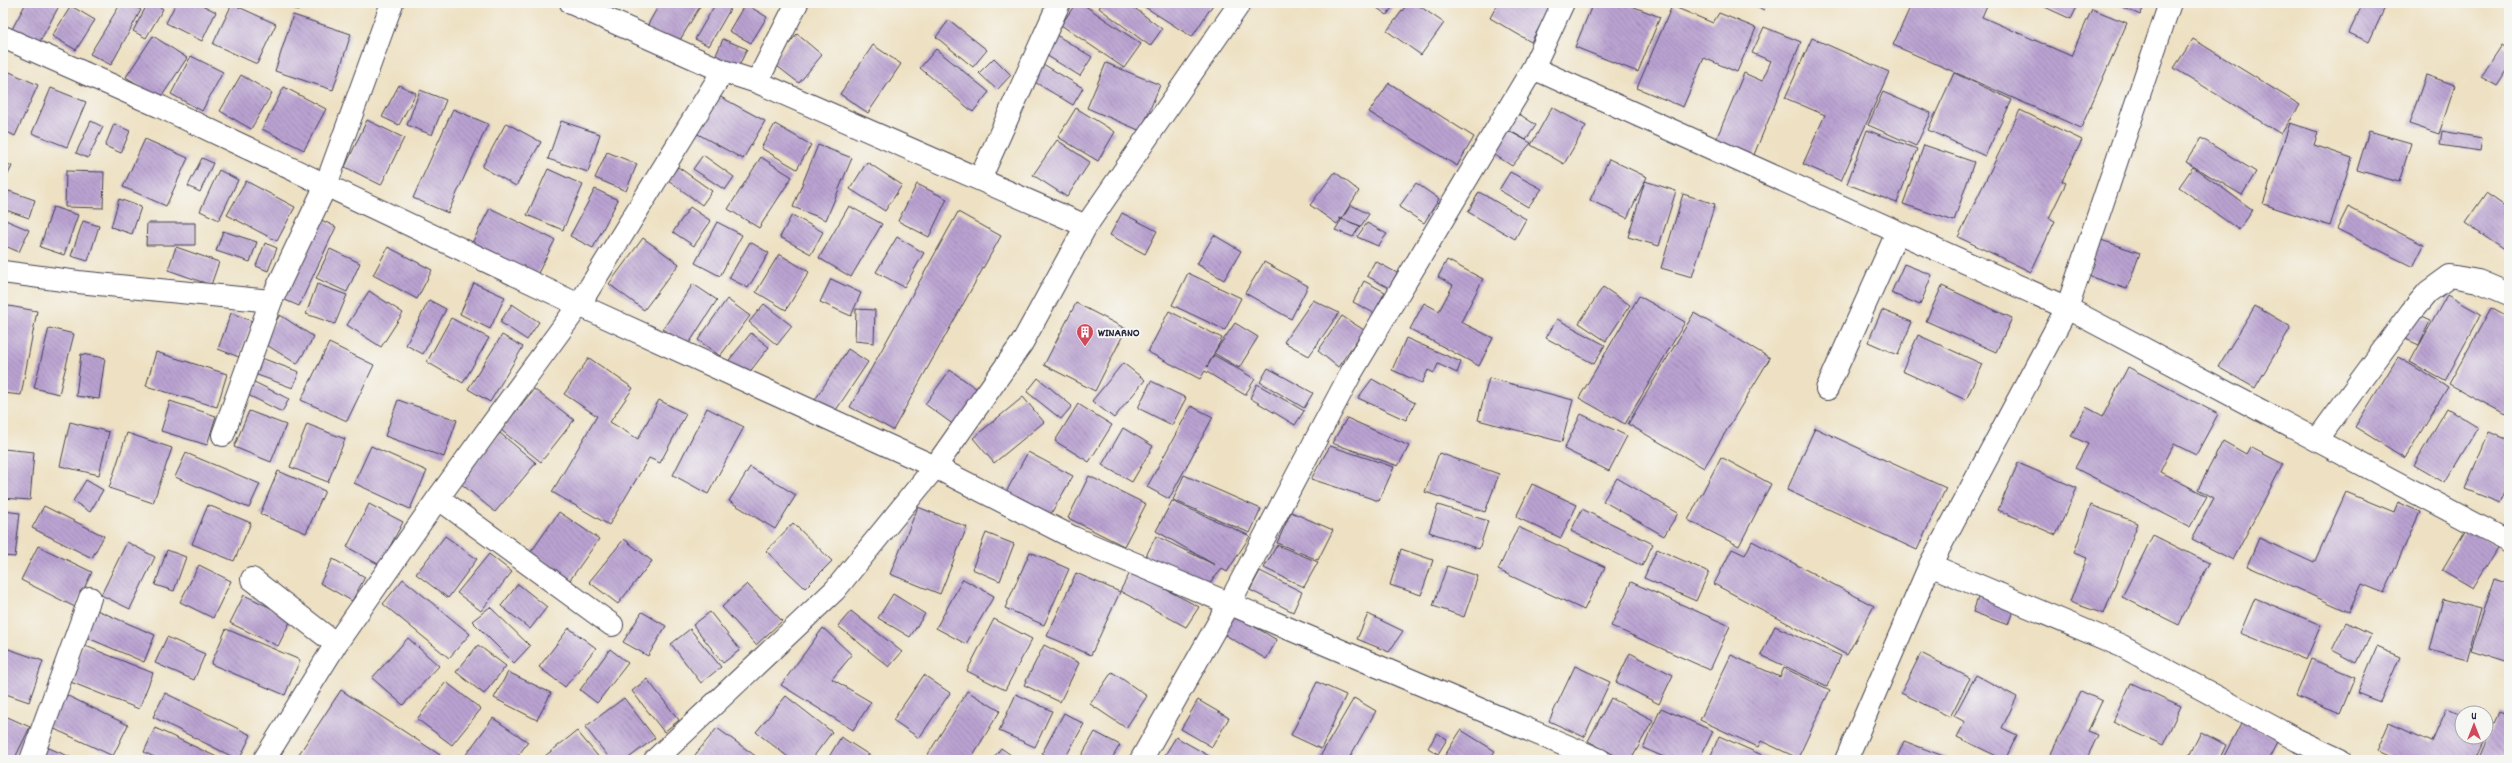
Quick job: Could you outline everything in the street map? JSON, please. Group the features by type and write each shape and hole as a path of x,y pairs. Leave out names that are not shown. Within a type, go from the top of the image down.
{"street":[{"path":"223,435 272,301 326,185 392,3"},
{"path":"571,3 723,71 757,82 1086,226"},
{"path":"757,82 797,3"},
{"path":"980,179 1059,3"},
{"path":"655,760 835,590 935,467 1022,343 1086,226 1240,3"},
{"path":"1141,760 1229,604 1351,373 1533,68 1563,3"},
{"path":"1846,760 1930,565 2067,308 2170,3"},
{"path":"3,37 161,107 579,305 935,467 1074,538 1600,760"},
{"path":"1533,68 1897,233 2067,308 2509,542"},
{"path":"264,760 336,644 438,498 579,305 723,71"},
{"path":"1827,389 1897,233"},
{"path":"3,272 78,282 272,301"},
{"path":"2317,440 2411,312 2428,292 2450,276 2478,281 2509,294"},
{"path":"438,498 612,625"},
{"path":"1930,565 2122,646 2297,740 2340,760"},
{"path":"252,579 336,644"},
{"path":"31,760 90,598"}],"building":[{"path":"26,3 54,3 59,6 37,47 10,33"},
{"path":"121,3 129,3 141,10 111,65 90,54"},
{"path":"148,3 154,3 163,9 146,38 133,31"},
{"path":"176,3 198,3 216,12 202,41 166,23"},
{"path":"282,3 302,3 298,11"},
{"path":"660,3 702,3 677,45 646,28"},
{"path":"716,3 727,3 732,6 709,46 695,39"},
{"path":"990,3 1000,3 997,7"},
{"path":"1076,3 1081,3 1141,44 1124,68 1061,25"},
{"path":"1102,3 1128,3 1162,29 1150,46 1099,8"},
{"path":"1147,3 1214,3 1192,37 1145,7"},
{"path":"1370,3 1395,3 1387,15"},
{"path":"1408,3 1419,3 1418,5 1444,23 1421,55 1387,31"},
{"path":"1498,3 1553,3 1531,42 1490,18"},
{"path":"1593,3 1624,3 1660,17 1638,72 1575,47"},
{"path":"1747,3 1766,3 1764,10"},
{"path":"1912,3 1988,3 1982,17 2071,56 2092,9 2127,23 2081,128 1893,45"},
{"path":"2036,3 2079,3 2071,19"},
{"path":"2114,3 2146,3 2140,15"},
{"path":"2363,3 2387,3 2369,42 2349,33"},
{"path":"232,4 276,24 257,64 213,44"},
{"path":"745,4 767,17 751,43 729,31"},
{"path":"71,6 95,20 76,50 52,36"},
{"path":"1672,6 1713,23 1719,13 1756,28 1737,72 1704,58 1683,107 1637,88"},
{"path":"293,15 351,34 333,90 275,71"},
{"path":"949,20 987,50 973,67 936,37"},
{"path":"1764,27 1801,42 1753,157 1715,142 1744,73 1762,81 1771,61 1752,53"},
{"path":"1053,33 1092,57 1080,76 1041,52"},
{"path":"797,34 822,55 799,83 773,63"},
{"path":"153,36 187,58 160,99 126,77"},
{"path":"1812,38 1889,72 1841,181 1803,164 1825,115 1785,98"},
{"path":"723,39 747,49 736,72 713,62"},
{"path":"2193,39 2300,105 2281,134 2174,68"},
{"path":"873,45 901,64 868,113 840,94"},
{"path":"2502,45 2509,50 2509,68 2497,86 2481,77"},
{"path":"936,49 989,92 973,112 920,68"},
{"path":"191,56 223,72 202,111 171,94"},
{"path":"994,58 1011,75 997,90 979,73"},
{"path":"1106,63 1160,85 1141,131 1087,108"},
{"path":"1043,64 1083,88 1073,105 1033,81"},
{"path":"3,69 38,85 15,136 3,130"},
{"path":"1954,73 2012,100 1985,156 1928,130"},
{"path":"241,75 272,93 251,129 220,111"},
{"path":"2426,75 2455,85 2439,134 2409,124"},
{"path":"1389,83 1474,137 1457,166 1369,112"},
{"path":"399,85 416,93 399,125 382,117"},
{"path":"284,87 326,109 304,150 262,129"},
{"path":"51,88 86,102 67,147 32,133"},
{"path":"420,90 446,100 432,135 407,125"},
{"path":"1883,92 1931,113 1916,146 1868,125"},
{"path":"717,95 765,121 743,159 696,133"},
{"path":"1552,107 1586,126 1564,164 1531,145"},
{"path":"1076,108 1115,132 1098,161 1058,137"},
{"path":"453,109 488,124 448,213 413,198"},
{"path":"2020,110 2082,140 2062,181 2066,183 2049,218 2055,221 2031,272 1958,237"},
{"path":"1516,112 1536,125 1526,140 1505,128"},
{"path":"367,120 404,138 381,185 345,167"},
{"path":"91,121 103,127 88,158 76,153"},
{"path":"561,121 600,134 588,172 548,159"},
{"path":"506,123 541,142 516,186 482,167"},
{"path":"2290,123 2318,132 2314,145 2352,158 2330,226 2263,204"},
{"path":"114,124 130,131 121,153 105,146"},
{"path":"775,124 811,145 797,169 761,148"},
{"path":"1505,129 1531,143 1512,166 1489,151"},
{"path":"1867,130 1917,149 1897,203 1847,184"},
{"path":"2369,131 2411,143 2399,182 2357,170"},
{"path":"2442,131 2482,138 2480,151 2440,145"},
{"path":"2201,138 2256,172 2242,195 2186,162"},
{"path":"145,139 188,158 166,206 123,187"},
{"path":"1057,140 1090,162 1067,197 1033,175"},
{"path":"818,145 852,158 826,220 793,207"},
{"path":"1924,145 1974,162 1954,221 1903,204"},
{"path":"607,152 637,164 626,191 595,178"},
{"path":"703,155 734,177 725,190 693,169"},
{"path":"761,157 792,177 759,228 728,209"},
{"path":"202,158 213,163 200,192 188,186"},
{"path":"1609,159 1647,177 1627,218 1590,200"},
{"path":"3,162 12,166 3,185"},
{"path":"867,162 902,185 885,211 850,189"},
{"path":"678,167 712,191 702,205 668,180"},
{"path":"2193,167 2253,210 2239,230 2179,187"},
{"path":"548,169 583,185 563,230 527,215"},
{"path":"219,170 238,180 219,220 200,211"},
{"path":"66,171 104,172 103,208 65,207"},
{"path":"1335,172 1359,191 1337,224 1310,205"},
{"path":"1510,172 1542,189 1528,207 1499,190"},
{"path":"246,181 295,207 277,241 227,215"},
{"path":"1645,181 1676,191 1659,246 1628,237"},
{"path":"1416,183 1439,199 1424,223 1399,207"},
{"path":"917,184 947,199 929,237 898,221"},
{"path":"595,189 618,200 593,248 570,236"},
{"path":"9,191 35,200 29,218 3,209"},
{"path":"1479,192 1526,219 1515,239 1468,212"},
{"path":"2486,193 2509,209 2509,253 2465,223"},
{"path":"1683,194 1715,204 1692,277 1661,268"},
{"path":"119,199 141,207 132,234 111,227"},
{"path":"1351,205 1369,214 1361,226 1342,219"},
{"path":"849,206 882,224 851,277 819,258"},
{"path":"53,207 78,215 64,255 40,247"},
{"path":"690,207 711,221 694,246 673,232"},
{"path":"2348,207 2424,245 2413,267 2337,229"},
{"path":"490,208 555,240 535,279 470,247"},
{"path":"958,212 1001,236 893,430 850,407"},
{"path":"1122,213 1157,231 1145,254 1110,235"},
{"path":"792,215 823,232 811,254 780,237"},
{"path":"315,217 336,227 299,306 278,297"},
{"path":"3,219 29,230 19,252 3,245"},
{"path":"1342,219 1360,226 1353,237 1335,230"},
{"path":"83,221 99,226 88,261 71,256"},
{"path":"717,222 742,235 720,276 695,263"},
{"path":"147,223 195,223 195,245 146,245"},
{"path":"1367,223 1387,234 1378,246 1357,237"},
{"path":"223,231 257,242 250,262 216,251"},
{"path":"1214,235 1241,251 1224,280 1197,264"},
{"path":"897,237 924,253 904,287 876,272"},
{"path":"643,238 679,264 644,310 609,284"},
{"path":"2101,240 2140,253 2127,289 2088,276"},
{"path":"750,242 769,253 748,288 729,278"},
{"path":"265,243 277,248 268,271 256,266"},
{"path":"176,247 219,262 211,285 168,270"},
{"path":"388,247 432,270 417,299 373,275"},
{"path":"330,249 360,263 347,292 316,278"},
{"path":"779,254 809,272 786,310 756,292"},
{"path":"1447,260 1483,279 1461,322 1493,338 1479,366 1410,329 1424,303 1439,311 1453,285 1438,277"},
{"path":"1375,261 1397,273 1389,288 1367,276"},
{"path":"1264,262 1308,286 1291,319 1245,293"},
{"path":"1904,264 1932,275 1920,305 1891,293"},
{"path":"1188,273 1241,298 1225,330 1172,305"},
{"path":"831,279 861,293 851,316 820,302"},
{"path":"1364,281 1385,292 1374,313 1353,302"},
{"path":"474,283 505,297 490,329 460,314"},
{"path":"317,284 347,295 335,324 306,314"},
{"path":"693,284 717,300 688,345 663,329"},
{"path":"1942,286 2012,318 1996,352 1926,321"},
{"path":"1603,287 1630,305 1606,341 1579,323"},
{"path":"369,291 403,313 381,347 347,325"},
{"path":"2447,295 2481,314 2445,381 2410,362"},
{"path":"1639,296 1685,322 1625,424 1579,398"},
{"path":"727,299 750,316 720,356 698,340"},
{"path":"429,300 446,309 423,354 406,345"},
{"path":"1313,300 1339,313 1309,356 1284,342"},
{"name":"WINARNO","path":"1076,303 1126,329 1095,391 1044,365"},
{"path":"512,304 539,322 527,340 500,322"},
{"path":"764,304 792,326 777,345 749,322"},
{"path":"3,305 37,311 21,395 3,393"},
{"path":"2255,306 2291,327 2255,388 2218,367"},
{"path":"2491,308 2509,318 2509,407 2505,414 2449,384"},
{"path":"856,309 875,310 874,343 855,341"},
{"path":"1882,310 1912,322 1898,355 1868,342"},
{"path":"1169,311 1222,338 1207,367 1214,355 1255,379 1245,395 1205,371 1200,379 1148,352"},
{"path":"231,313 252,321 239,357 218,349"},
{"path":"1694,313 1770,358 1704,468 1628,424"},
{"path":"2412,313 2430,321 2419,345 2401,337"},
{"path":"280,315 314,337 297,364 262,342"},
{"path":"1342,316 1364,330 1338,367 1318,351"},
{"path":"451,318 489,338 463,383 427,362"},
{"path":"1557,319 1605,345 1594,364 1546,338"},
{"path":"1235,323 1258,337 1239,368 1214,353"},
{"path":"49,328 74,334 59,394 34,388"},
{"path":"751,333 769,347 745,378 726,364"},
{"path":"502,335 523,347 490,402 468,389"},
{"path":"1918,335 1982,364 1966,400 1902,371"},
{"path":"1406,338 1461,362 1457,373 1438,364 1434,373 1428,370 1422,383 1392,370"},
{"path":"329,343 374,365 347,421 301,400"},
{"path":"848,349 868,362 832,416 813,403"},
{"path":"156,352 227,374 217,407 146,386"},
{"path":"81,354 105,358 99,399 76,396"},
{"path":"256,356 299,372 293,388 249,372"},
{"path":"2398,357 2448,387 2405,458 2355,427"},
{"path":"589,358 633,388 610,422 638,439 659,400 686,414 660,463 649,458 609,525 552,492 597,416 564,394"},
{"path":"1123,363 1145,380 1114,418 1092,401"},
{"path":"2128,367 2218,414 2196,455 2174,444 2160,472 2207,496 2190,527 2075,468 2088,444 2071,436 2086,407 2103,416"},
{"path":"1268,368 1313,393 1304,408 1260,382"},
{"path":"950,370 980,391 954,425 925,404"},
{"path":"1038,378 1072,406 1061,419 1027,392"},
{"path":"1489,378 1573,400 1562,442 1478,420"},
{"path":"248,379 289,399 282,412 242,392"},
{"path":"1372,379 1415,403 1406,420 1358,398"},
{"path":"1151,381 1186,398 1172,425 1138,408"},
{"path":"1257,384 1304,411 1295,425 1250,398"},
{"path":"534,389 574,420 541,462 501,430"},
{"path":"1023,397 1044,422 994,463 973,438"},
{"path":"398,400 457,420 444,457 385,436"},
{"path":"170,401 216,416 207,445 161,431"},
{"path":"1078,404 1112,425 1089,462 1055,441"},
{"path":"1191,406 1213,417 1169,499 1147,487"},
{"path":"707,408 744,427 708,494 673,475"},
{"path":"2447,408 2478,427 2445,483 2414,465"},
{"path":"249,411 286,425 271,462 234,447"},
{"path":"1581,414 1627,436 1609,471 1564,449"},
{"path":"1347,418 1409,446 1398,466 1332,443"},
{"path":"70,422 109,432 99,475 60,466"},
{"path":"307,424 345,439 328,482 290,467"},
{"path":"1123,428 1153,446 1132,482 1102,465"},
{"path":"1815,428 1946,488 1917,550 1787,490"},
{"path":"2489,432 2509,440 2509,482 2500,503 2465,489"},
{"path":"127,433 172,448 153,503 109,488"},
{"path":"500,433 536,463 495,512 459,482"},
{"path":"2223,441 2246,454 2250,447 2283,464 2233,560 2192,539 2214,498 2198,489"},
{"path":"371,446 427,471 410,509 354,483"},
{"path":"1330,446 1394,467 1379,501 1311,479"},
{"path":"3,449 34,452 30,500 3,498"},
{"path":"1028,452 1073,476 1049,517 1006,492"},
{"path":"186,453 260,484 249,508 175,477"},
{"path":"1439,453 1499,474 1485,512 1425,492"},
{"path":"1721,457 1771,484 1739,546 1688,520"},
{"path":"2018,463 2077,488 2056,535 1998,510"},
{"path":"750,467 796,495 775,529 729,501"},
{"path":"278,471 325,491 306,533 260,514"},
{"path":"1184,475 1261,509 1250,533 1173,500"},
{"path":"1089,476 1146,504 1124,546 1068,518"},
{"path":"1617,478 1678,513 1664,536 1603,501"},
{"path":"86,480 103,490 90,512 73,501"},
{"path":"1532,484 1577,505 1561,538 1516,517"},
{"path":"2346,492 2394,512 2398,502 2420,512 2384,593 2362,584 2349,612 2247,566 2259,538 2314,563"},
{"path":"1172,501 1250,536 1227,572 1222,569 1209,584 1145,558 1156,536 1215,565 1156,531"},
{"path":"369,504 403,522 380,565 347,547"},
{"path":"208,505 251,523 234,561 192,544"},
{"path":"1438,505 1488,521 1479,549 1429,532"},
{"path":"2091,505 2138,523 2104,614 2070,602 2087,558 2074,553"},
{"path":"44,506 104,536 92,558 32,528"},
{"path":"918,507 967,527 940,594 890,574"},
{"path":"1582,509 1653,544 1642,566 1571,531"},
{"path":"3,511 20,513 15,557 3,556"},
{"path":"559,512 599,539 570,580 531,552"},
{"path":"1291,512 1333,530 1318,560 1277,543"},
{"path":"793,523 832,561 805,588 766,551"},
{"path":"1518,527 1605,567 1584,610 1498,570"},
{"path":"2467,528 2498,547 2473,588 2442,570"},
{"path":"986,533 1014,544 1000,581 972,569"},
{"path":"2153,535 2209,563 2179,625 2122,597"},
{"path":"445,536 477,559 448,598 416,574"},
{"path":"624,539 652,561 618,604 589,582"},
{"path":"1752,541 1874,606 1847,655 1714,584 1732,549 1745,555"},
{"path":"127,542 155,557 130,609 101,595"},
{"path":"1277,545 1318,562 1304,587 1264,568"},
{"path":"38,546 92,572 75,607 21,580"},
{"path":"1401,549 1433,560 1421,595 1390,585"},
{"path":"1657,549 1709,572 1696,601 1644,578"},
{"path":"167,550 186,557 174,591 155,585"},
{"path":"1030,552 1069,569 1044,625 1005,608"},
{"path":"489,554 512,572 481,611 457,593"},
{"path":"333,559 365,577 352,601 320,583"},
{"path":"199,565 231,581 213,618 180,602"},
{"path":"1447,566 1478,576 1464,617 1433,606"},
{"path":"1131,571 1199,607 1186,627 1120,591"},
{"path":"1260,571 1302,592 1293,612 1250,590"},
{"path":"1076,573 1120,592 1091,655 1047,636"},
{"path":"403,579 470,634 449,658 383,604"},
{"path":"963,579 994,596 966,644 936,628"},
{"path":"2494,579 2509,584 2509,662 2471,650"},
{"path":"1631,582 1730,626 1710,670 1611,626"},
{"path":"518,584 547,607 530,629 501,606"},
{"path":"747,584 782,621 756,645 722,607"},
{"path":"1980,592 2015,605 2008,625 1973,612"},
{"path":"893,594 925,614 910,637 878,618"},
{"path":"244,595 292,618 278,646 230,623"},
{"path":"2255,598 2321,625 2306,660 2240,633"},
{"path":"2443,599 2481,609 2467,660 2430,650"},
{"path":"490,607 530,646 514,663 472,621"},
{"path":"92,608 155,635 144,662 81,635"},
{"path":"851,611 902,652 889,667 838,626"},
{"path":"642,612 666,626 648,656 623,642"},
{"path":"710,612 740,650 723,663 693,625"},
{"path":"1233,614 1277,640 1266,659 1222,633"},
{"path":"1368,614 1403,631 1389,652 1357,639"},
{"path":"994,619 1032,639 1005,690 967,671"},
{"path":"2346,622 2371,634 2357,663 2332,650"},
{"path":"1775,626 1841,656 1827,686 1761,655"},
{"path":"569,628 596,648 565,687 539,667"},
{"path":"823,628 852,655 832,679 871,702 853,730 781,685"},
{"path":"226,629 300,660 285,695 211,664"},
{"path":"690,629 721,667 701,683 671,644"},
{"path":"167,637 205,654 194,680 155,663"},
{"path":"408,638 439,666 403,705 372,678"},
{"path":"83,645 153,673 139,709 68,681"},
{"path":"478,645 506,666 484,694 456,672"},
{"path":"1044,645 1079,663 1060,702 1024,685"},
{"path":"3,647 43,661 29,702 3,693"},
{"path":"2377,647 2400,657 2380,702 2357,693"},
{"path":"610,649 628,663 597,703 580,690"},
{"path":"1630,653 1673,675 1659,704 1616,682"},
{"path":"1921,653 1970,678 1950,717 1901,693"},
{"path":"1731,655 1780,677 1784,668 1830,690 1798,758 1761,741 1758,747 1700,720"},
{"path":"2311,659 2355,677 2340,714 2296,696"},
{"path":"1575,666 1610,682 1584,737 1549,721"},
{"path":"508,672 551,693 537,720 494,698"},
{"path":"1112,672 1147,696 1126,728 1090,704"},
{"path":"924,675 950,693 919,738 893,720"},
{"path":"1976,675 2017,697 2002,728 2017,735 2005,760 1957,737 1965,722 1954,716"},
{"path":"647,679 679,720 664,732 632,691"},
{"path":"446,682 481,709 452,745 417,719"},
{"path":"1317,682 1346,695 1321,749 1291,735"},
{"path":"2131,683 2181,706 2163,745 2113,722"},
{"path":"341,690 440,755 436,760 301,760 297,757"},
{"path":"967,691 1000,711 970,760 933,760 927,756"},
{"path":"2081,691 2102,701 2088,731 2098,735 2086,760 2048,760"},
{"path":"165,693 251,735 239,760 153,717"},
{"path":"64,694 128,725 113,756 48,726"},
{"path":"1016,694 1052,711 1035,747 999,731"},
{"path":"786,696 832,732 811,760 792,760 756,732"},
{"path":"624,698 655,738 626,760 611,760 585,727"},
{"path":"1354,698 1376,711 1348,760 1318,760"},
{"path":"1611,698 1653,720 1631,760 1624,760 1588,741"},
{"path":"1198,700 1229,718 1212,747 1181,729"},
{"path":"1661,708 1713,731 1699,760 1671,760 1643,748"},
{"path":"2447,708 2454,711 2454,745 2482,745 2475,760 2397,760 2377,751 2389,723 2432,742"},
{"path":"2499,712 2509,716 2509,760 2478,760 2485,745 2494,745 2494,723"},
{"path":"1064,713 1084,724 1064,760 1055,760 1042,753"},
{"path":"3,715 30,727 14,760 3,760"},
{"path":"493,718 528,742 515,760 462,760"},
{"path":"2242,721 2279,739 2268,760 2222,760"},
{"path":"155,728 223,760 160,760 144,752"},
{"path":"717,728 761,760 691,760"},
{"path":"1461,730 1495,751 1489,760 1442,760"},
{"path":"577,731 601,760 548,760 545,756"},
{"path":"1095,732 1120,745 1111,760 1079,760"},
{"path":"2201,732 2226,745 2219,760 2187,760"},
{"path":"1437,733 1447,739 1438,754 1428,748"},
{"path":"1719,736 1773,760 1709,760"},
{"path":"841,737 877,760 827,760"},
{"path":"1176,737 1216,760 1162,760"},
{"path":"1904,741 1951,759 1951,760 1896,760"},
{"path":"42,745 77,760 35,760"},
{"path":"1001,748 1018,760 992,760"}],"place":[{"name":"WINARNO","path":"1085,347"}]}
